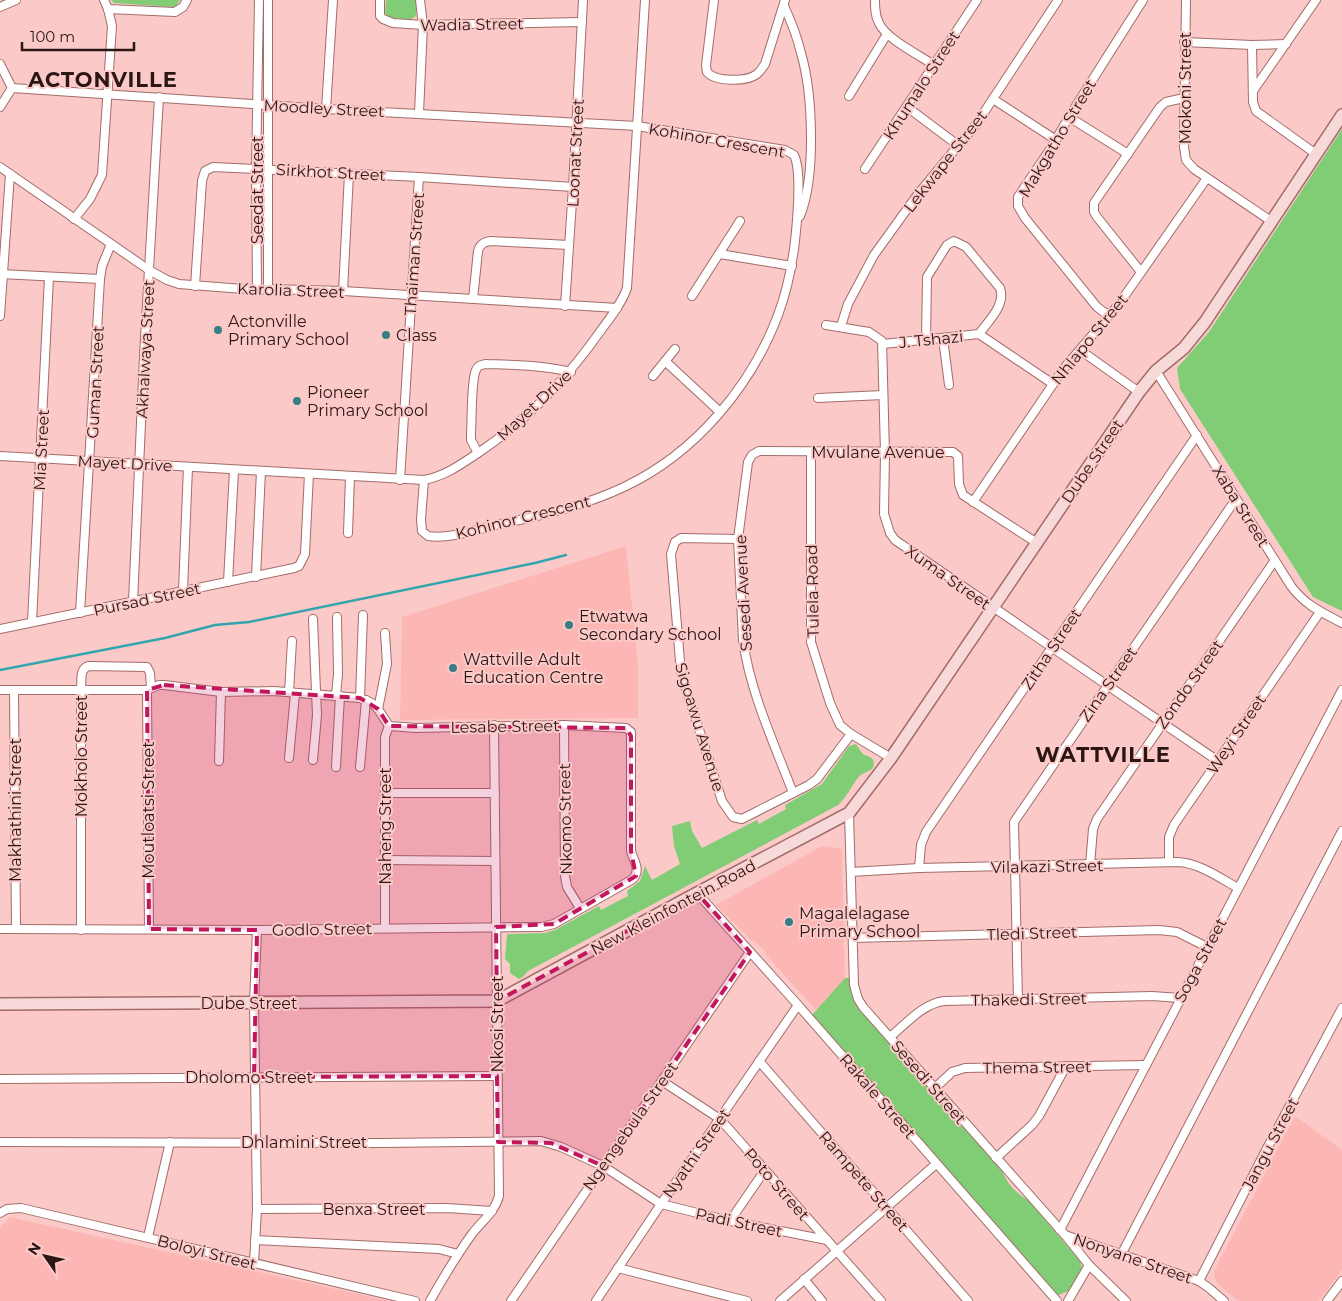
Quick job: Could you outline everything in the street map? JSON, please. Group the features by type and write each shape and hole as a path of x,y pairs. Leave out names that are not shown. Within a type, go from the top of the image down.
{"street":[{"path":"0,8 16,0"},
{"path":"74,219 90,199 102,175 112,26 104,0"},
{"path":"108,9 175,12 183,7 187,0"},
{"name":"Seedat Street","path":"257,290 256,169 259,0"},
{"name":"Seedat Street","path":"268,0 268,289"},
{"path":"326,109 334,0"},
{"name":"Wadia Street","path":"380,0 380,16 382,19 393,23 423,25 582,22"},
{"path":"419,113 423,25 420,0"},
{"name":"Loonat Street","path":"565,306 583,0"},
{"name":"Mayet Drive","path":"0,456 424,480 448,473 510,431 571,372 617,308 629,282 646,0"},
{"path":"714,0 706,65 708,74 718,79 748,78 760,72 784,3"},
{"path":"875,0 877,20 887,34 934,65"},
{"name":"Khumalo Street","path":"865,169 977,0"},
{"name":"Lekwape Street","path":"840,326 848,304 874,256 918,194 959,146 993,99 1058,0"},
{"name":"Makgatho Street","path":"1110,313 1104,313 1097,307 1025,218 1018,206 1018,197 1056,140 1143,0"},
{"name":"Mokoni Street","path":"1186,0 1184,156 1189,164 1207,178 1271,221"},
{"path":"1253,91 1316,0"},
{"path":"784,3 802,54 807,81 811,136 804,204 798,220"},
{"path":"849,96 887,34"},
{"path":"1184,42 1252,46 1286,44"},
{"path":"1252,46 1253,102 1256,111 1316,154"},
{"path":"0,64 12,88 0,107"},
{"name":"Moodley Street","path":"12,88 108,95 159,96 326,109 637,126"},
{"name":"Akhalwaya Street","path":"133,602 138,463 159,96"},
{"path":"1141,272 1096,217 1094,208 1098,196 1160,106 1166,102 1184,98"},
{"path":"993,99 1056,140"},
{"path":"907,107 959,146"},
{"name":"Dube Street","path":"848,814 890,758 1139,392 1156,371 1184,348 1202,326 1342,115"},
{"path":"1069,117 1128,154"},
{"name":"Kohinor Crescent","path":"424,480 421,526 424,534 428,536 451,535 540,516 590,502 647,475 666,462 692,440 720,412 750,372 762,351 779,313 792,266 798,220 796,158 792,152 637,126"},
{"name":"Karolia Street","path":"0,166 149,270 174,283 257,290 343,291 617,308"},
{"name":"Sirkhot Street","path":"195,286 203,175 209,168 268,169 419,177 573,188"},
{"path":"0,316 1,274 10,174"},
{"path":"343,291 349,174"},
{"name":"Thaiman Street","path":"400,480 410,296 419,177"},
{"name":"Nhlapo Street","path":"973,502 1071,359 1118,304 1207,178"},
{"path":"692,296 740,221"},
{"path":"926,340 927,277 947,245 954,241 966,247 1000,288 1002,294 1002,300 998,308 979,334"},
{"path":"473,299 478,251 484,242 569,245"},
{"name":"Guman Street","path":"80,613 100,279 102,266 111,244"},
{"path":"720,254 792,266"},
{"path":"1,274 50,278 100,279"},
{"name":"Mia Street","path":"32,622 50,278"},
{"path":"826,325 869,332 880,338 883,344"},
{"name":"J. Tshazi","path":"883,344 979,334 1053,384"},
{"path":"943,338 949,385"},
{"name":"Xuma Street","path":"883,344 884,514 890,533 895,540 1218,761"},
{"path":"654,376 675,349"},
{"path":"1080,350 1139,392"},
{"path":"666,361 720,412"},
{"path":"478,453 471,434 474,381 478,366 486,364 540,366 571,372"},
{"name":"Xaba Street","path":"1156,371 1301,599 1320,612 1342,623"},
{"path":"818,398 883,395"},
{"name":"Zitha Street","path":"919,868 921,845 926,832 1197,435"},
{"name":"Mvulane Avenue","path":"746,476 750,458 759,451 948,451 956,454 959,460 959,484 966,498 1036,544"},
{"name":"Tulela Road","path":"811,452 811,642 840,725 890,758"},
{"path":"183,590 188,467"},
{"path":"228,582 234,470"},
{"path":"256,577 261,471"},
{"name":"Pursad Street","path":"0,629 183,590 256,577 299,566 305,554 309,474"},
{"name":"Sesedi Avenue","path":"746,476 738,539 745,656 765,719 793,793"},
{"path":"348,533 350,477"},
{"name":"Zina Street","path":"1018,1000 1014,826 1016,819 1236,499"},
{"name":"Sigoawu Avenue","path":"738,539 681,538 675,542 671,554 681,674 722,801 730,815 738,819 748,817 793,793"},
{"name":"Zondo Street","path":"1090,865 1094,824 1275,560"},
{"name":"Weyi Street","path":"1169,862 1170,832 1320,612"},
{"path":"360,767 363,699 363,615"},
{"path":"336,617 338,674 336,767"},
{"path":"313,619 315,694 317,699 313,760"},
{"path":"378,708 387,664 385,634"},
{"path":"289,758 292,641"},
{"name":"Mokholo Street","path":"81,930 81,690 83,670 85,667 90,666 147,666 150,673 149,689"},
{"path":"0,690 149,689 164,685 221,692 338,695 363,699 378,708 389,726"},
{"name":"Moutloatsi Street","path":"149,689 149,929"},
{"name":"Makhathini Street","path":"14,690 16,929"},
{"name":"Soga Street","path":"1062,1232 1180,998 1342,690"},
{"path":"219,761 221,692"},
{"name":"Nkosi Street","path":"430,1301 458,1254 478,1226 492,1212 499,1196 494,725"},
{"name":"Lesabe Street","path":"389,726 416,728 564,725 621,726 629,729 631,736 631,851 638,869 633,879"},
{"name":"Nkomo Street","path":"564,725 566,883 580,908"},
{"name":"Naheng Street","path":"384,928 385,737 389,726"},
{"path":"793,793 817,779 851,734"},
{"path":"386,793 495,793"},
{"name":"Sesedi Street","path":"848,814 855,992 863,1007 1089,1265 1126,1301"},
{"name":"New Kleinfontein Road","path":"497,1001 848,814"},
{"path":"1121,1255 1342,831"},
{"path":"384,860 495,861"},
{"name":"Vilakazi Street","path":"851,872 919,868 1169,862 1191,864 1238,888"},
{"name":"Godlo Street","path":"0,930 257,930 546,926 554,924 633,879"},
{"name":"Rakale Street","path":"697,893 798,1005 1057,1301"},
{"path":"254,1263 257,1209 254,1003 257,930"},
{"name":"Tledi Street","path":"853,938 1159,930 1177,932 1207,947"},
{"name":"Ngengebula Street","path":"511,1301 750,952"},
{"name":"Thakedi Street","path":"890,1038 924,1008 936,1002 1152,996 1180,998"},
{"name":"Dube Street","path":"0,1004 497,1001"},
{"name":"Nyathi Street","path":"596,1301 798,1005"},
{"name":"Jangu Street","path":"1199,1281 1342,1008"},
{"name":"Rampete Street","path":"759,1061 968,1301"},
{"path":"996,1158 1036,1121 1066,1066"},
{"name":"Thema Street","path":"935,1088 952,1072 965,1068 1146,1066"},
{"name":"Dholomo Street","path":"0,1078 497,1076"},
{"name":"Poto Street","path":"662,1081 720,1119 881,1301"},
{"name":"Dhlamini Street","path":"0,1142 541,1141 580,1154 603,1166"},
{"path":"148,1237 170,1142"},
{"path":"786,1299 804,1279 936,1164"},
{"name":"Padi Street","path":"603,1166 661,1204 730,1221 827,1240"},
{"path":"730,1221 765,1170"},
{"name":"Boloyi Street","path":"0,1214 7,1209 21,1208 415,1301"},
{"name":"Benxa Street","path":"257,1209 446,1208 492,1212"},
{"name":"Nonyane Street","path":"1062,1232 1121,1255 1199,1281 1224,1301"},
{"path":"256,1240 439,1249 458,1254"},
{"path":"1068,1301 1089,1265"},
{"path":"618,1268 748,1301"},
{"path":"804,1279 822,1301"},
{"path":"1327,1301 1342,1281"}],"highlighted area":[{"path":"164,685 360,698 378,709 389,726 626,728 631,736 631,851 636,876 554,924 496,927 497,1001 697,893 750,952 603,1166 551,1143 498,1142 497,1076 254,1077 257,930 149,929 147,690"}],"shaded area":[{"name":"Etwatwa Secondary School","path":"626,546 638,665 638,718 400,720 402,617"},
{"name":"Magalelagase Primary School","path":"822,846 842,849 845,978 815,1009 766,955 766,952 751,940 716,905"},
{"path":"1295,1116 1342,1150 1342,1270 1319,1301 1238,1301 1219,1285 1215,1279 1214,1271"},
{"path":"10,1217 390,1301 0,1301 0,1228"}],"green space":[{"path":"111,0 180,0 173,7 114,3"},
{"path":"386,0 416,0 415,17 412,19 390,18 385,13"},
{"path":"1342,129 1342,611 1313,597 1180,389 1177,368 1209,332"},
{"path":"856,744 863,754 872,759 874,766 871,770 860,776 838,805 528,971 519,979 510,973 510,964 505,959 507,934 545,933 555,930 599,906 601,910 628,896 627,891 640,881 645,866 652,880 680,864 674,846 672,826 690,821 692,831 702,848 757,820 759,824 786,809 785,805 822,784 849,746"},
{"path":"845,978 850,978 851,993 857,1007 1002,1171 1012,1188 1028,1200 1080,1261 1081,1271 1068,1291 1059,1295 1054,1292 812,1015"}],"waterway":[{"path":"0,670 165,638 215,625 249,622 566,555"}],"place":[{"name":"Actonville Primary School","path":"218,330"},
{"name":"Class","path":"386,335"},
{"name":"Pioneer Primary School","path":"297,401"},
{"name":"Etwatwa Secondary School","path":"569,625"},
{"name":"Wattville Adult Education Centre","path":"453,668"},
{"name":"Magalelagase Primary School","path":"789,922"}],"district":[{"name":"ACTONVILLE","path":"103,80"},
{"name":"WATTVILLE","path":"1103,755"}]}
